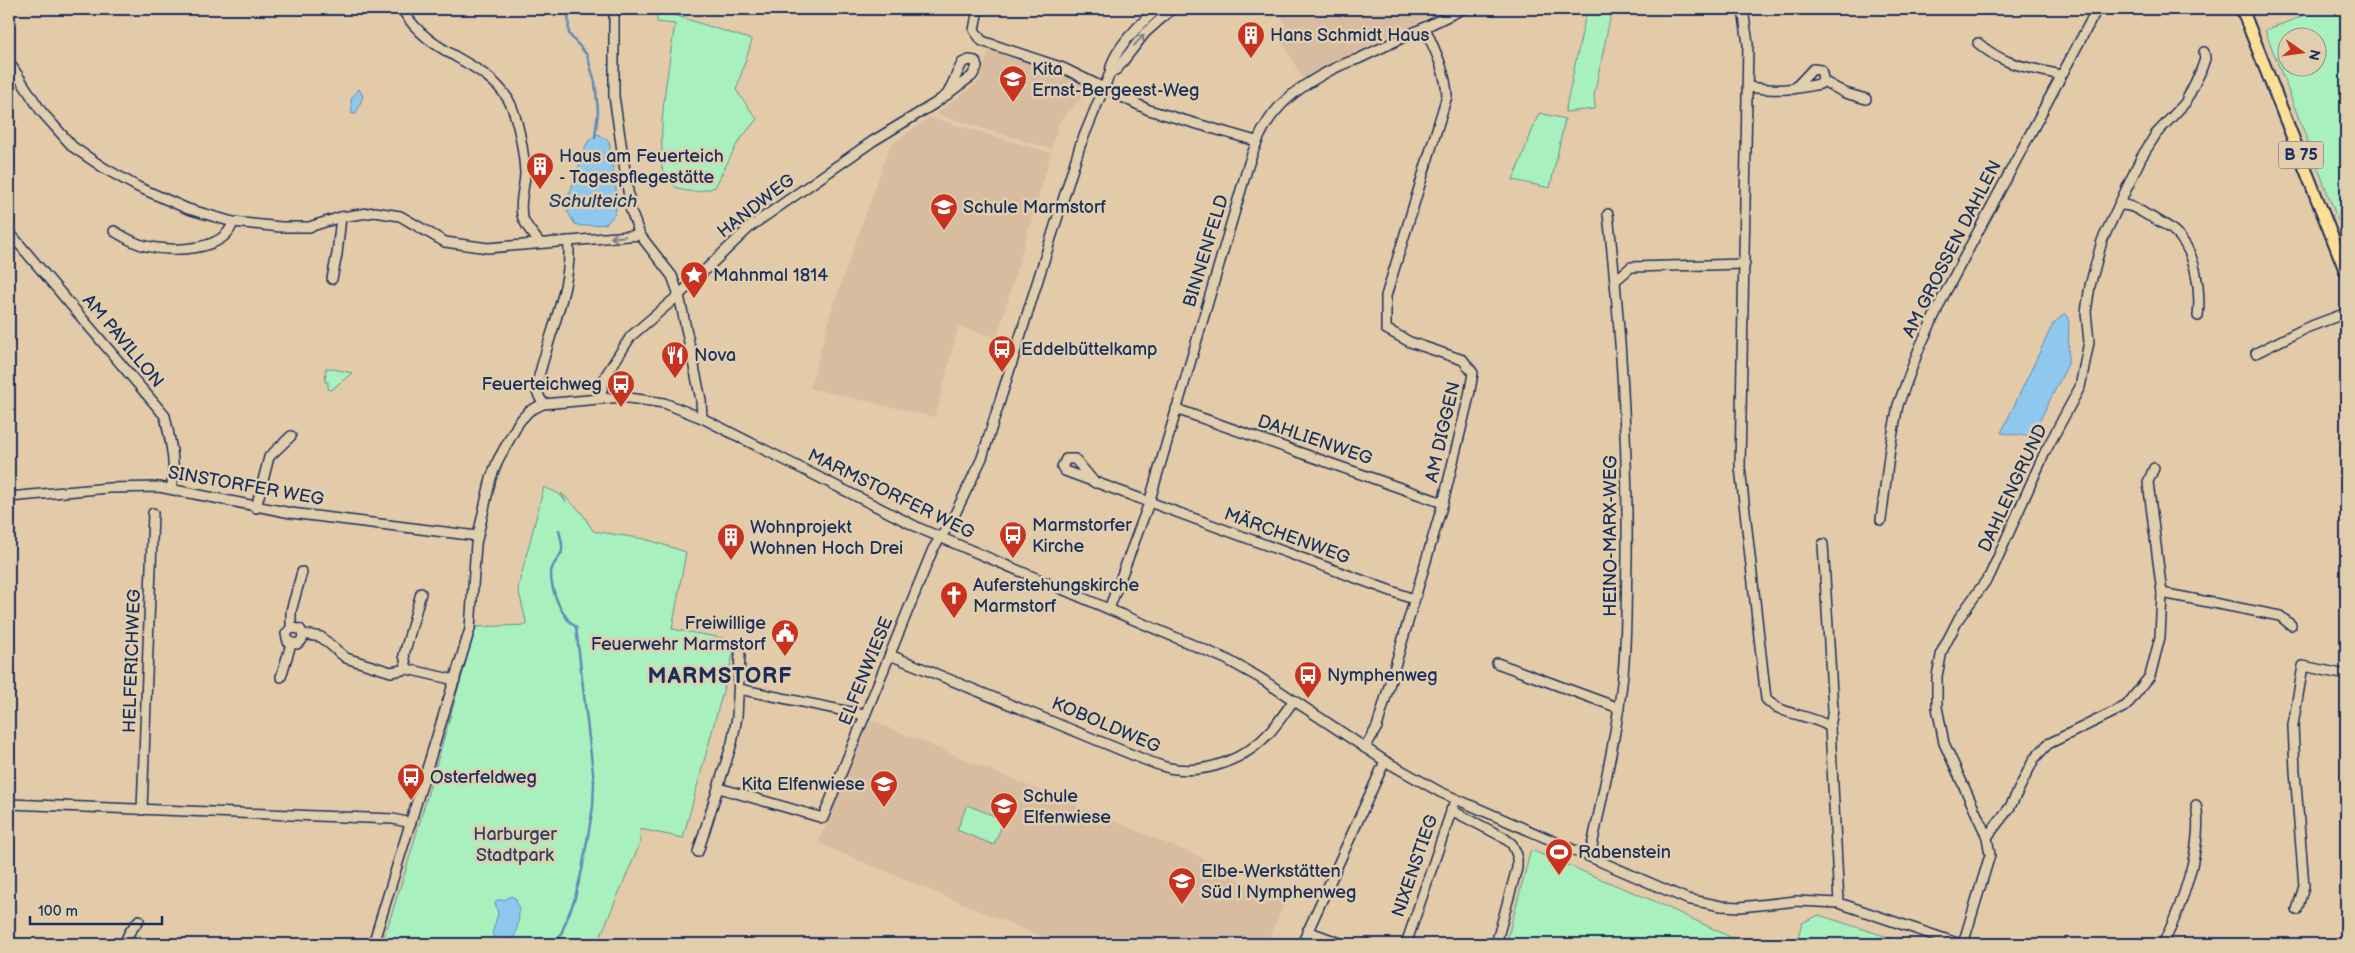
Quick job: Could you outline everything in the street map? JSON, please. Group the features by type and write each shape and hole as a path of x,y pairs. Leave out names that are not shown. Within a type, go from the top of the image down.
{"main road":[{"name":"B 75","path":"2242,9 2346,272"}],"street":[{"path":"402,9 414,27 426,40 484,74 508,98 514,113 525,172 522,215 540,244"},
{"path":"614,9 614,96 631,212 640,235 672,276 679,295 701,400 702,418"},
{"path":"978,9 974,24 975,34 985,43 1050,64 1149,110 1256,141"},
{"name":"ELFENWIESE","path":"719,788 823,818 934,549 942,538 982,458 1002,400 1080,146 1110,73 1110,65 1123,46 1157,9"},
{"path":"1110,73 1117,69 1145,33 1172,9"},
{"name":"BINNENFELD","path":"1109,609 1149,504 1256,141 1275,111 1298,88 1343,63 1358,59 1464,9"},
{"path":"1743,9 1748,44 1748,87 1740,467 1766,699 1772,706 1822,722 1830,727"},
{"name":"AM GROSSEN DAHLEN","path":"1881,520 1890,448 1898,406 1919,349 1943,297 2060,75 2097,9"},
{"name":"AM DIGGEN","path":"1365,748 1376,727 1443,503 1470,396 1473,373 1463,360 1410,342 1386,328 1386,296 1446,96 1446,85 1439,62 1425,28"},
{"path":"1978,43 1994,57 2014,65 2060,75"},
{"name":"DAHLENGRUND","path":"1962,944 1990,855 1987,838 1944,742 1937,707 1937,676 1942,651 1958,618 1990,575 2045,452 2080,387 2089,342 2086,312 2090,286 2102,241 2141,158 2156,134 2185,103 2200,73 2205,59 2204,52"},
{"path":"9,62 41,111 73,147 104,168 138,187 188,209 233,222 281,227 309,227 341,217 375,212 400,216 445,242 488,248 640,235"},
{"path":"1794,89 1813,69 1821,70 1823,81"},
{"path":"1748,87 1779,91 1820,84 1823,81"},
{"path":"1823,81 1845,93 1866,99"},
{"name":"HANDWEG","path":"600,398 606,375 631,336 679,295 751,226 870,142 947,94"},
{"path":"2119,205 2127,204 2161,223 2176,233 2190,251 2200,301 2198,316"},
{"name":"HEINO-MARX-WEG","path":"1590,856 1619,708 1626,643 1628,486 1616,280 1608,214"},
{"path":"332,279 341,217"},
{"path":"114,231 145,246 182,248 216,242 229,233 233,222"},
{"name":"AM PAVILLON","path":"9,232 165,416 171,446 173,477 171,489"},
{"path":"373,944 470,629 477,536 490,478 521,418 529,411 543,404 537,392 537,385 567,278 571,254 568,241"},
{"path":"1616,280 1631,267 1745,264"},
{"path":"2256,353 2306,328 2346,313"},
{"name":"MARMSTORFER WEG","path":"543,404 622,397 652,400 702,418 942,538 1226,659 1385,761 1456,798 1696,902 1740,907 1797,901 1839,903 1962,944"},
{"name":"DAHLIENWEG","path":"1176,409 1443,503"},
{"path":"256,508 269,457 291,436"},
{"path":"1987,838 2010,807 2034,759 2048,744 2126,706 2150,676 2160,637 2162,593 2148,482 2154,468"},
{"path":"1095,483 1149,504"},
{"name":"SINSTORFER WEG","path":"9,497 139,486 171,489 256,508 477,536"},
{"name":"MÄRCHENWEG","path":"1149,504 1413,599"},
{"name":"HELFERICHWEG","path":"142,810 153,513"},
{"path":"1823,544 1834,710 1830,727 1839,903"},
{"path":"291,644 286,638 291,628 291,611 302,572"},
{"path":"407,669 404,655 421,593"},
{"path":"2162,593 2280,616 2291,625"},
{"path":"291,628 300,629 303,634 321,637 346,658 392,672 407,669 454,680"},
{"path":"291,644 300,643 303,634"},
{"path":"280,678 291,644"},
{"path":"698,852 732,743 740,689 740,654"},
{"name":"KOBOLDWEG","path":"890,655 1158,765 1184,770 1220,765 1240,756 1270,732 1293,701"},
{"path":"1497,663 1619,708"},
{"path":"2298,910 2304,886 2294,771 2293,725 2303,666 2346,675"},
{"path":"740,689 866,715"},
{"path":"1302,944 1385,761"},
{"name":"NIXENSTIEG","path":"1406,944 1456,798"},
{"path":"9,804 393,819 411,823"},
{"path":"2163,944 2177,916 2185,890 2198,830 2196,805"},
{"path":"1452,810 1503,837 1512,844 1517,855 1517,868 1496,944"},
{"path":"124,944 129,933 139,920"},
{"path":"1307,932 1343,944"}],"shaded area":[{"path":"1278,9 1444,9 1302,78 1284,45 1285,25"},
{"name":"Kita Ernst-Bergeest-Weg","path":"989,51 1049,69 1081,83 1082,96 1059,122 1051,149 936,114 979,81"},
{"name":"Schule Marmstorf","path":"929,117 1051,153 997,337 958,327 935,417 810,388 832,309 890,146"},
{"path":"870,720 1238,873 1236,879 1286,900 1266,944 1060,944 818,843"}],"green space":[{"path":"657,9 677,9 677,16 752,40 736,90 757,119 738,142 715,187 700,191 685,191 673,185 662,169 664,104 675,24 657,22"},
{"path":"1587,9 1612,9 1594,95 1595,109 1565,112"},
{"path":"2298,9 2346,9 2346,235 2344,236 2283,78 2328,78 2328,28 2278,28 2278,64 2265,30 2301,17"},
{"path":"1539,113 1565,119 1550,188 1513,180"},
{"path":"326,368 352,373 331,390 328,389 328,382 325,382"},
{"name":"Harburger Stadtpark","path":"544,487 559,494 566,502 561,493 582,513 593,531 645,539 686,552 672,629 733,640 733,646 735,647 683,838 640,829 641,841 597,944 382,944 407,866 476,627 527,625 518,588"},
{"path":"967,805 1004,820 994,845 957,830"},
{"name":"Rabenstein","path":"1531,850 1654,901 1745,944 1506,944"},
{"path":"1819,915 1909,944 1796,944 1802,923"}],"water":[{"path":"359,89 363,96 356,114 352,114 351,99"},
{"name":"Schulteich","path":"598,134 609,141 618,203 614,215 606,224 581,226 575,224 566,209 586,146 589,140"},
{"path":"2065,313 2069,318 2068,364 2039,422 2037,434 2026,436 2001,433 2053,324"},
{"path":"511,896 515,898 519,909 516,933 512,944 498,942 492,934 498,914 495,902"}],"waterway":[{"path":"568,9 569,34 587,55 595,82 598,111 595,138"},
{"path":"557,944 574,901 582,870 593,807 594,781 576,627 566,617 558,604 551,574 551,570 562,550 559,530"}],"place":[{"name":"Hans Schmidt Haus","path":"1251,59"},
{"name":"Kita Ernst-Bergeest-Weg","path":"1013,103"},
{"name":"Haus am Feuerteich - Tagespflegestätte","path":"540,190"},
{"name":"Schule Marmstorf","path":"944,231"},
{"name":"Mahnmal 1814","path":"694,299"},
{"name":"Eddelbüttelkamp","path":"1002,373"},
{"name":"Nova","path":"675,379"},
{"name":"Feuerteichweg","path":"621,408"},
{"name":"Marmstorfer Kirche","path":"1013,559"},
{"name":"Wohnprojekt Wohnen Hoch Drei","path":"731,561"},
{"name":"Auferstehungskirche Marmstorf","path":"954,619"},
{"name":"Freiwillige Feuerwehr Marmstorf","path":"785,657"},
{"name":"Nymphenweg","path":"1308,699"},
{"name":"Osterfeldweg","path":"411,801"},
{"name":"Kita Elfenwiese","path":"884,808"},
{"name":"Schule Elfenwiese","path":"1004,830"},
{"name":"Rabenstein","path":"1559,876"},
{"name":"Elbe-Werkstätten Süd | Nymphenweg","path":"1182,905"}],"district":[{"name":"MARMSTORF","path":"720,676"}]}
